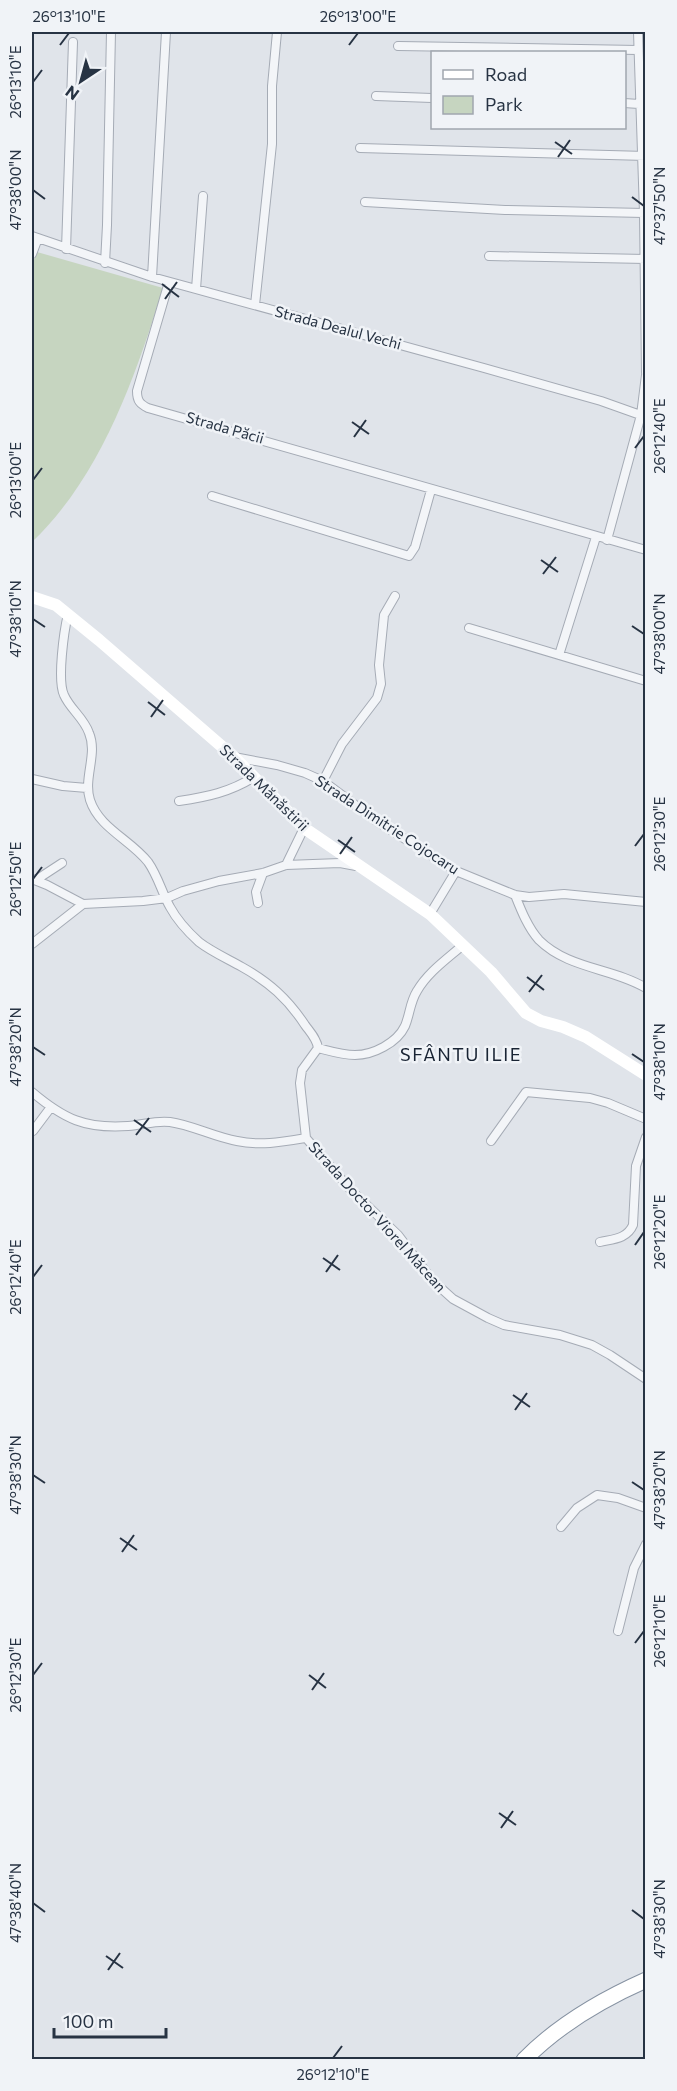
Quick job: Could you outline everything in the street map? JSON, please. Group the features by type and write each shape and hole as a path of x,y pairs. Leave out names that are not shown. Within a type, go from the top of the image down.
{"highway":[{"path":"524,2060 574,2019 599,2003 645,1980"}],"street":[{"path":"105,262 111,32"},
{"path":"152,277 166,32"},
{"path":"255,305 272,144 272,86 277,32"},
{"path":"607,540 643,416 644,402 644,155 642,70 638,51 638,32"},
{"path":"66,249 73,42"},
{"path":"398,46 638,51"},
{"path":"376,96 431,98"},
{"path":"626,104 642,109"},
{"path":"360,148 644,155"},
{"path":"196,289 203,196"},
{"path":"365,202 505,210 644,213"},
{"path":"32,254 34,237"},
{"name":"Strada Dealul Vechi","path":"34,237 169,282 601,401 643,416"},
{"path":"489,256 645,259"},
{"name":"Strada Păcii","path":"169,282 137,391 137,398 148,408 645,550"},
{"path":"212,496 409,556 415,547 431,490"},
{"path":"559,656 596,537"},
{"path":"322,781 342,744 377,698 381,684 380,665 384,615 394,596"},
{"name":"Strada Mănăstirii","path":"32,597 56,605 68,614 234,757 304,828 429,914 491,972 526,1013 541,1021 586,1036 645,1075"},
{"path":"68,614 63,635 61,682 64,695 85,723 90,735 92,746 87,788 93,808 99,817 149,863 168,904 201,943 260,977 281,993 316,1040 318,1048 354,1055 365,1054 392,1042 406,1024 410,1005 421,984 463,945"},
{"path":"469,628 645,681"},
{"name":"Strada Dimitrie Cojocaru","path":"234,757 286,768 322,781 378,822 456,871 515,895 529,897 564,894 645,902"},
{"path":"179,801 215,795 238,787 254,777"},
{"path":"32,778 63,786 87,788"},
{"path":"286,865 304,828"},
{"path":"34,879 62,863"},
{"path":"34,879 82,904 143,902 167,898 219,881 263,873 286,865 340,863 359,867"},
{"path":"429,914 456,871"},
{"path":"258,903 256,892 263,873"},
{"path":"515,895 530,927 553,951 572,961 631,979 645,988"},
{"path":"32,944 82,904"},
{"name":"Strada Doctor Viorel Măcean","path":"318,1048 302,1070 300,1083 306,1138 350,1189 398,1235 433,1281 445,1293 488,1318 504,1325 560,1335 592,1345 610,1354 645,1379"},
{"name":"Strada Doctor Viorel Măcean","path":"32,1092 51,1107 75,1121 89,1124 119,1126 172,1122 216,1136 255,1144 306,1138"},
{"path":"491,1141 526,1092 590,1098 645,1119"},
{"path":"33,1131 51,1107"},
{"path":"600,1242 619,1238 630,1231 633,1225 636,1166 645,1137"},
{"path":"561,1527 577,1508 597,1495 618,1498 645,1508"},
{"path":"618,1631 634,1568 645,1544"}],"green space":[{"path":"37,252 163,288 140,356 113,424 78,487 32,542 32,265"}],"district":[{"name":"SFÂNTU ILIE","path":"461,1055"}]}
